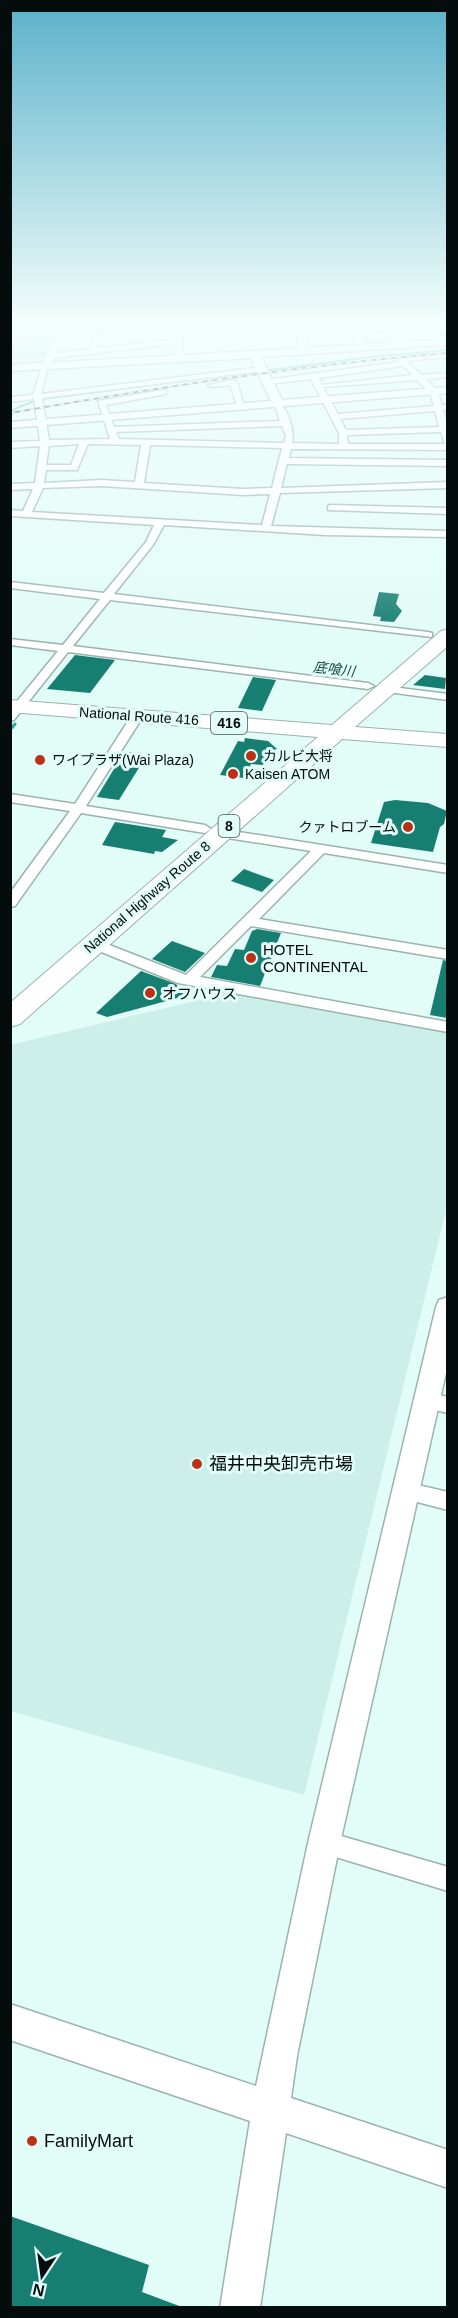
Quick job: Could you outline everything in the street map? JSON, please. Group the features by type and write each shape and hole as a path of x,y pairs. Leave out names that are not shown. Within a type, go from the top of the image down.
{"highway":[{"name":"National Highway Route 8","path":"10,998 213,831 328,731 387,687 441,638 447,618"},
{"name":"National Route 416","path":"13,710 138,715 447,741"},
{"name":"National Highway Route 8","path":"10,1018 94,944 213,831"}],"street":[{"path":"27,513 39,486 45,443 44,428"},
{"path":"115,441 111,430 157,428"},
{"path":"184,444 186,428"},
{"path":"266,528 284,461 290,432 288,428"},
{"path":"340,428 344,447"},
{"path":"10,445 115,441 344,447 447,445 444,429 343,433"},
{"path":"41,468 74,468 80,459 85,441"},
{"path":"139,484 146,442"},
{"path":"402,447 409,486"},
{"path":"284,461 447,463"},
{"path":"10,487 139,484 243,492 447,485"},
{"path":"331,508 447,511"},
{"path":"10,513 325,531 447,534"},
{"path":"13,710 150,543 161,521"},
{"path":"10,585 441,638"},
{"path":"10,642 387,687 447,697"},
{"path":"387,687 447,691"},
{"path":"10,903 78,809 138,715"},
{"path":"10,798 447,869"},
{"path":"189,980 321,849"},
{"path":"248,921 447,955"},
{"path":"94,944 178,978 447,1027"},
{"path":"240,2307 279,2056 324,1843 405,1491 436,1402 446,1319"},
{"path":"405,1491 447,1502"},
{"path":"324,1843 447,1879"},
{"path":"10,2022 447,2169"}],"shaded area":[{"name":"福井中央卸売市場","path":"233,992 447,1032 447,1206 304,1795 11,1711 10,1045"}],"building":[{"path":"379,592 399,594 396,604 402,611 394,622 380,621 381,617 373,616"},
{"path":"75,655 115,660 90,693 47,689"},
{"path":"425,675 446,678 445,689 413,685"},
{"path":"253,677 276,680 262,711 238,708"},
{"name":"カルビ大将","path":"245,738 268,741 277,749 270,751 268,761 262,765 251,764 244,778 220,775 238,741 244,742"},
{"path":"128,752 143,754 141,757 145,758 119,800 97,797 123,754 126,755"},
{"name":"クァトロブーム","path":"395,800 428,803 447,811 433,852 371,843 384,802"},
{"path":"115,822 166,830 162,837 178,840 162,852 155,851 154,854 102,845"},
{"path":"244,869 274,880 262,892 231,881"},
{"name":"HOTEL CONTINENTAL","path":"257,929 281,933 260,986 211,977 217,965 227,966 235,949 244,950 252,931"},
{"path":"172,941 205,953 185,972 152,959"},
{"path":"443,960 447,961 447,1018 430,1015"},
{"name":"オフハウス","path":"141,971 176,984 185,996 107,1017 96,1013"},
{"path":"10,2216 149,2265 142,2292 182,2307 10,2307"}],"waterway":[{"path":"119,481 204,487"},
{"path":"10,730 15,724"}],"place":[{"name":"カルビ大将","path":"251,756"},
{"name":"ワイプラザ(Wai Plaza)","path":"40,760"},
{"name":"Kaisen ATOM","path":"233,774"},
{"name":"クァトロブーム","path":"408,827"},
{"name":"HOTEL CONTINENTAL","path":"251,958"},
{"name":"オフハウス","path":"150,993"},
{"name":"福井中央卸売市場","path":"197,1464"},
{"name":"FamilyMart","path":"32,2141"}],"water label":[{"name":"底喰川","path":"334,669"}]}
